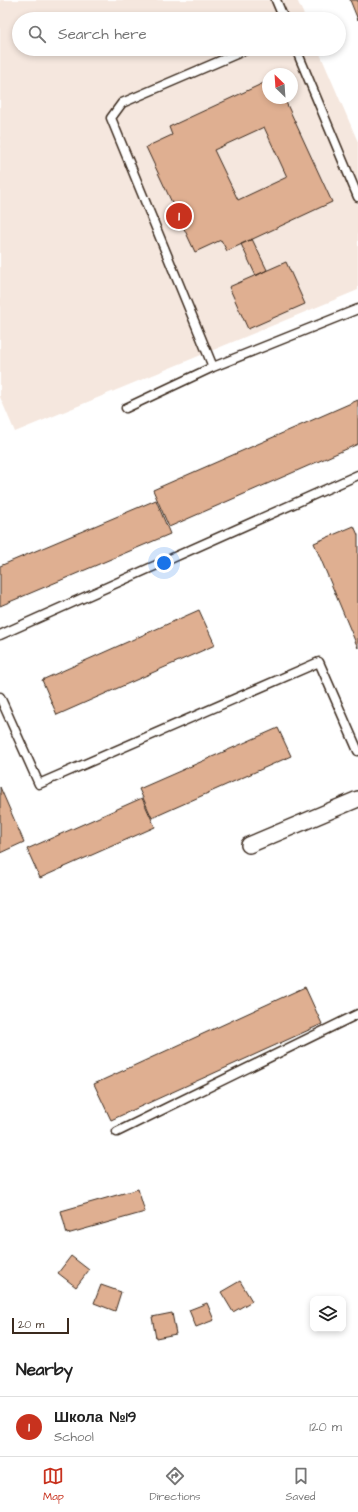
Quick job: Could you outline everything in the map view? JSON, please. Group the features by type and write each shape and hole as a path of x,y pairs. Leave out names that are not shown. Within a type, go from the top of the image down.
{"street":[{"path":"249,845 358,799"}],"lane":[{"path":"276,0 281,12"},
{"path":"213,367 111,118 122,102 231,56"},
{"path":"299,56 358,196"},
{"path":"126,408 213,367 358,309"},
{"path":"0,634 358,475"},
{"path":"0,697 39,784 319,662 358,751"},
{"path":"117,1132 358,1014"}],"shaded area":[{"path":"0,0 297,0 303,12 12,12 12,56 321,56 358,142 358,290 15,432 0,397"}],"building":[{"path":"350,0 358,0 358,20"},
{"path":"262,84 262,104 287,104 332,202 227,251 221,240 195,252 146,147 172,135 169,127","holes":["264,127 287,177 238,200 214,150"]},
{"path":"252,239 267,270 256,276 241,244"},
{"path":"286,262 305,304 248,329 229,287"},
{"path":"358,400 358,444 169,527 153,490"},
{"path":"156,500 170,534 0,606 0,566"},
{"path":"354,526 358,535 358,648 314,543"},
{"path":"199,610 215,645 57,715 42,680"},
{"path":"278,728 291,756 152,818 139,789"},
{"path":"0,787 24,842 0,853"},
{"path":"142,798 155,827 40,878 27,849"},
{"path":"305,987 322,1024 111,1120 94,1084"},
{"path":"138,1189 145,1212 67,1234 61,1211"},
{"path":"71,1256 89,1270 76,1287 58,1273"},
{"path":"240,1281 252,1301 233,1312 221,1292"},
{"path":"101,1285 121,1292 115,1311 94,1303"},
{"path":"207,1303 214,1320 196,1327 189,1310"},
{"path":"172,1313 176,1334 156,1338 152,1317"}],"place":[{"name":"Школа №19","path":"179,216"}]}
